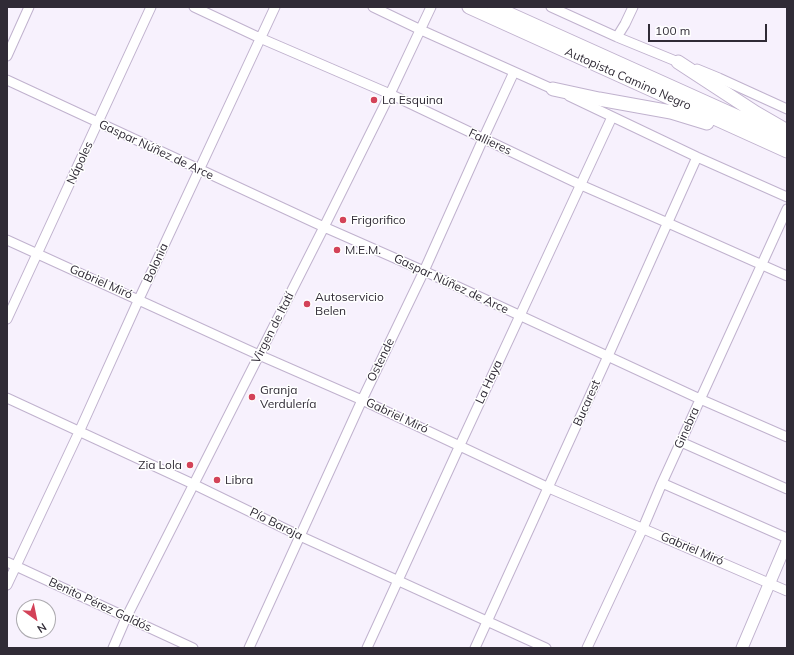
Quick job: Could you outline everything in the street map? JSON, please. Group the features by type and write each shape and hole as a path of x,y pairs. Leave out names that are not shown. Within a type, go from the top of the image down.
{"highway":[{"name":"Autopista Camino Negro","path":"469,7 787,151"},
{"name":"Autopista Camino Negro","path":"494,7 787,138"},
{"path":"678,62 756,113 787,131"},
{"path":"553,89 671,112 787,151"}],"main road":[{"path":"742,648 787,542"}],"street":[{"path":"7,56 29,7"},
{"name":"Nápoles","path":"7,319 151,7"},
{"name":"Fallieres","path":"194,7 260,38 390,94 581,185 787,276"},
{"name":"Bolonia","path":"7,585 260,38 276,7"},
{"path":"373,7 787,197"},
{"name":"Virgen de Itatí","path":"113,648 126,618 324,227 432,7"},
{"path":"551,7 617,37 719,78 787,109"},
{"path":"617,37 633,7"},
{"name":"Ostende","path":"249,648 362,400 424,271 514,72"},
{"name":"Gaspar Núñez de Arce","path":"7,80 199,170 520,315 700,400 787,437"},
{"name":"La Haya","path":"368,648 612,117"},
{"name":"Bucarest","path":"475,648 549,488 697,157"},
{"name":"Ginebra","path":"587,648 643,528 787,209"},
{"name":"Gabriel Miró","path":"7,240 259,355 362,400 549,488 787,590"},
{"name":"Pío Baroja","path":"7,398 194,484 300,536 546,648"},
{"path":"681,442 787,489"},
{"path":"662,483 787,538"},
{"name":"Benito Pérez Galdós","path":"7,562 193,648"}],"place":[{"name":"La Esquina","path":"374,100"},
{"name":"Frigorifico","path":"343,220"},
{"name":"M.E.M.","path":"337,250"},
{"name":"Autoservicio Belen","path":"307,304"},
{"name":"Granja Verdulería","path":"252,397"},
{"name":"Zia Lola","path":"190,465"},
{"name":"Libra","path":"217,480"}]}
